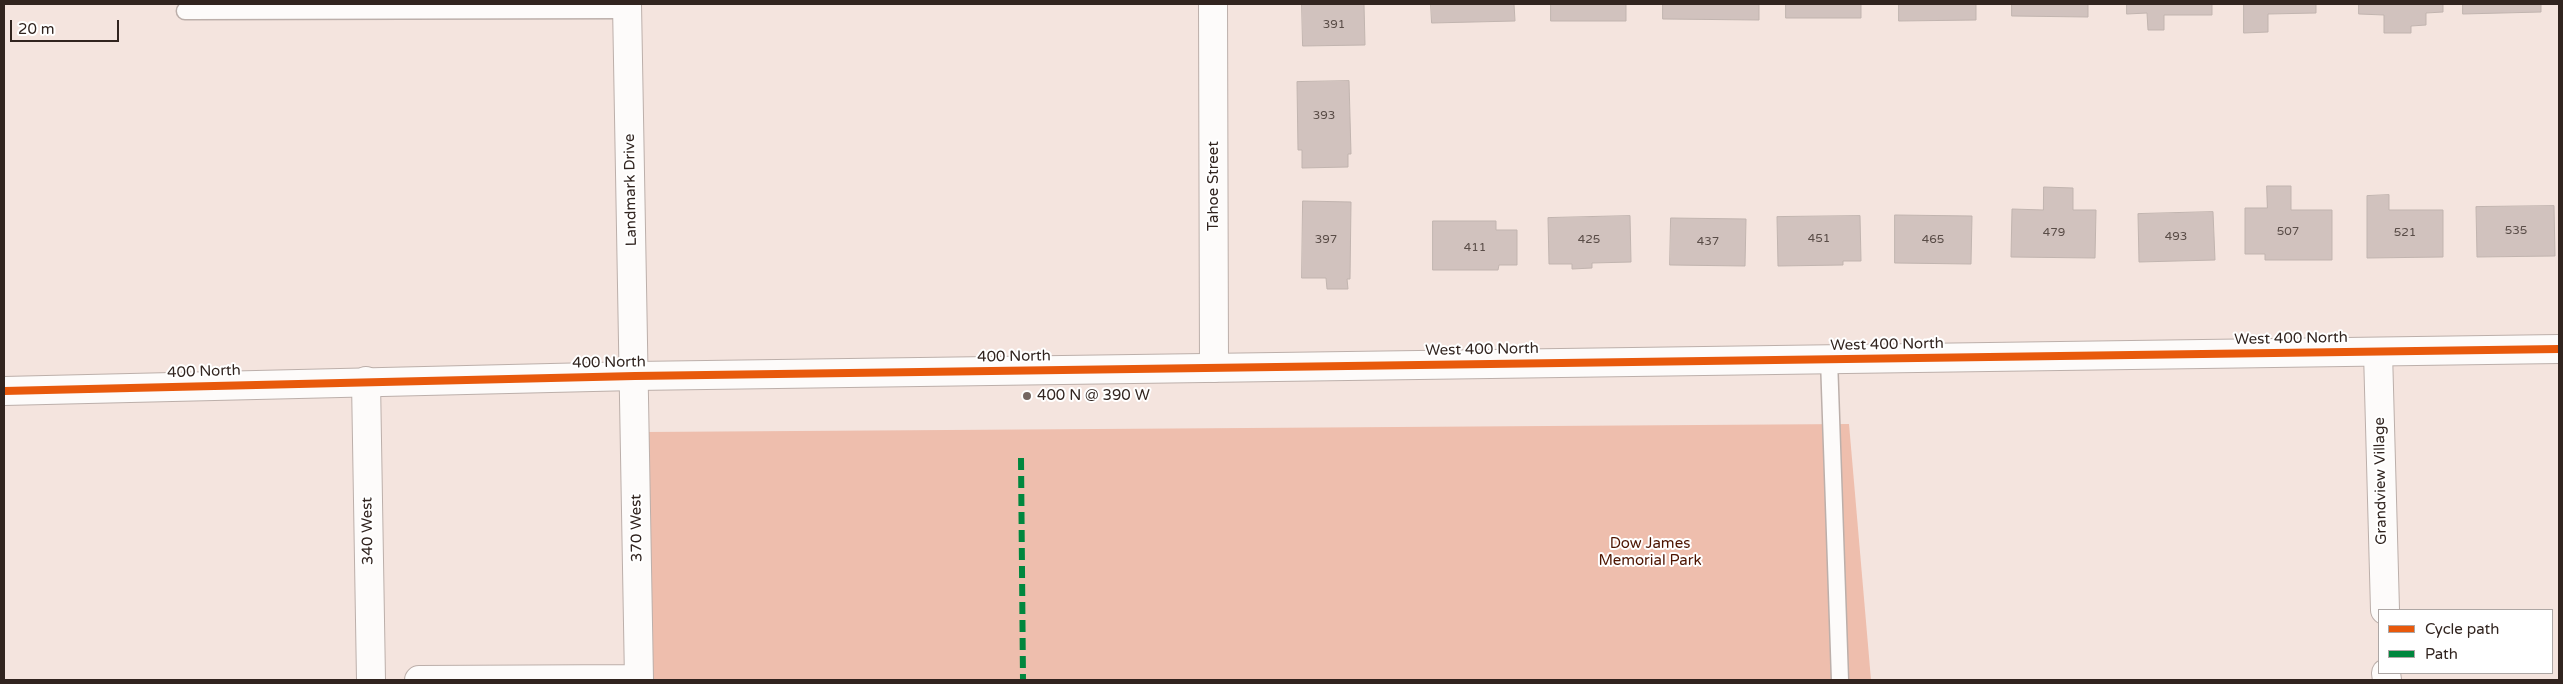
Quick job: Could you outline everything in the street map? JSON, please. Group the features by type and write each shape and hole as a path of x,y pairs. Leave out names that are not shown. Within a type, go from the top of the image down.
{"street":[{"name":"Tahoe Street","path":"1213,4 1214,368"},
{"name":"Landmark Drive","path":"627,7 635,376"},
{"name":"West 400 North","path":"1214,368 2559,350"},
{"name":"Grandview Village","path":"2378,352 2385,609"},
{"name":"400 North","path":"4,391 366,381 1214,368"},
{"name":"370 West","path":"635,376 639,680"},
{"name":"340 West","path":"366,381 370,680"},
{"path":"419,680 639,680"}],"lane":[{"path":"184,11 627,7"},
{"path":"1829,359 1840,680"}],"green space":[{"name":"Dow James Memorial Park","path":"1849,424 1871,680 649,680 646,432"}],"building":[{"path":"1302,4 1364,4 1365,45 1303,46"},
{"path":"1431,4 1514,4 1515,21 1432,23"},
{"path":"1551,4 1626,4 1626,21 1551,21"},
{"path":"1663,4 1759,4 1759,20 1663,19"},
{"path":"1786,4 1861,4 1861,18 1786,18"},
{"path":"1899,4 1976,4 1976,20 1899,21"},
{"path":"2012,4 2088,4 2088,17 2012,16"},
{"path":"2127,4 2212,4 2212,15 2164,15 2164,30 2148,30 2147,13 2127,14"},
{"path":"2244,4 2316,4 2316,13 2268,14 2268,32 2244,33"},
{"path":"2359,4 2443,4 2443,12 2426,13 2426,25 2411,26 2411,33 2384,33 2384,15 2359,14"},
{"path":"2463,4 2541,4 2541,12 2463,14"},
{"path":"1349,81 1351,154 1348,154 1348,167 1302,168 1302,150 1298,150 1297,82"},
{"path":"2267,186 2291,186 2291,210 2332,210 2332,260 2265,260 2265,254 2245,254 2245,208 2267,208"},
{"path":"2044,187 2073,188 2073,210 2096,210 2095,258 2011,257 2012,209 2043,210"},
{"path":"2389,195 2389,210 2443,210 2443,257 2367,258 2367,196"},
{"path":"1303,201 1351,202 1350,279 1347,279 1348,289 1327,289 1326,278 1302,278"},
{"path":"2554,206 2555,256 2477,257 2476,207"},
{"path":"2213,212 2215,260 2139,262 2138,214"},
{"path":"1895,215 1972,216 1971,264 1895,263"},
{"path":"1630,216 1631,262 1592,263 1592,268 1572,269 1572,264 1549,264 1548,218"},
{"path":"1860,216 1861,261 1843,261 1843,265 1778,266 1777,217"},
{"path":"1671,218 1746,219 1745,266 1670,265"},
{"path":"1433,221 1496,221 1496,230 1517,230 1517,265 1499,265 1498,270 1433,270"}],"marked path":[{"path":"1021,458 1023,680"}],"cycle path":[{"path":"4,391 635,376 2559,349"}],"place":[{"name":"400 N @ 390 W","path":"1027,396"}]}
